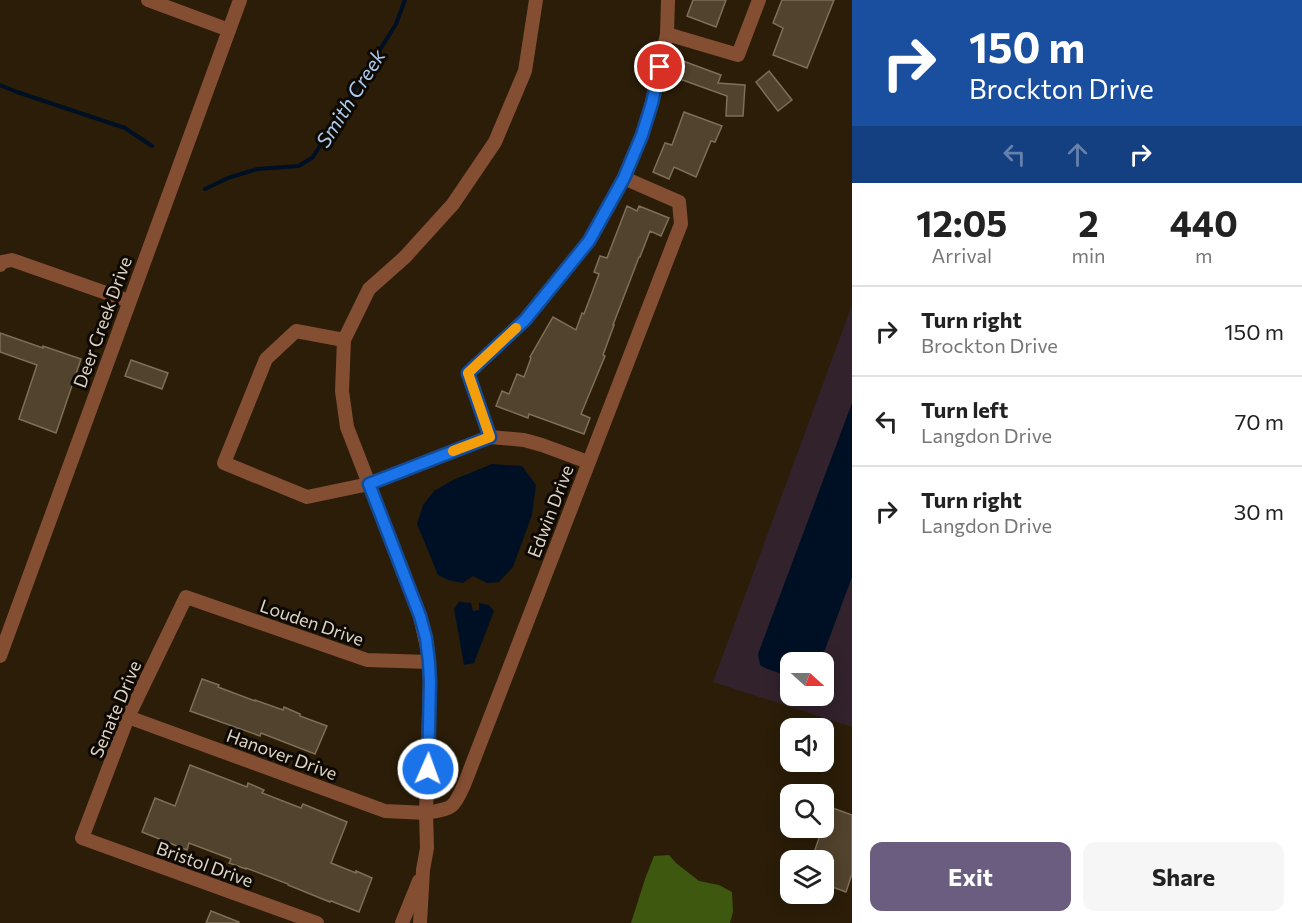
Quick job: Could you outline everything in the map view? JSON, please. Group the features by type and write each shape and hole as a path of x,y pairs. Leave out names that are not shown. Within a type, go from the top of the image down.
{"street":[{"path":"148,0 229,30"},
{"name":"Deer Creek Drive","path":"0,656 240,0"},
{"path":"420,923 423,870 427,848 430,682 426,638 420,616 347,427 342,391 344,340 369,289 405,257 453,204 495,142 525,71 536,0"},
{"path":"490,437 468,373 525,320 582,250 624,178 642,135 652,103 667,34 668,0"},
{"path":"667,34 738,55 759,0"},
{"name":"Edwin Drive","path":"426,813 448,809 458,799 681,224 679,202 624,178"},
{"path":"0,265 2,262 12,260 129,301"},
{"path":"344,340 296,331 266,359 224,463 307,497 369,484 490,437 524,440 588,462"},
{"name":"Louden Drive","path":"186,597 361,658 380,661 429,662"},
{"name":"Senate Drive","path":"82,838 128,717 186,597"},
{"name":"Hanover Drive","path":"128,717 385,811 426,813"},
{"name":"Bristol Drive","path":"82,838 316,923"},
{"path":"402,923 423,870"}],"shaded area":[{"path":"852,305 852,727 834,721 834,718 824,718 787,706 834,706 834,652 780,652 780,704 713,682"}],"green space":[{"path":"669,855 699,881 719,885 732,892 733,912 730,923 631,923 654,856"}],"water":[{"path":"852,403 852,577 824,652 780,652 780,673 760,665 758,654"},
{"path":"492,464 522,466 536,485 532,515 513,567 499,582 487,583 473,576 463,583 448,580 438,575 417,524 423,505 434,491 453,480"},
{"path":"459,602 471,603 473,611 479,610 479,603 489,605 494,611 474,663 464,665 454,609"}],"building":[{"path":"693,0 726,0 716,27 687,16"},
{"path":"782,0 834,0 807,68 773,55 783,28 773,23"},
{"path":"683,61 721,75 718,83 745,85 743,116 726,116 727,96 677,78"},
{"path":"769,71 792,100 778,111 756,82"},
{"path":"684,112 722,126 715,142 711,141 696,177 674,167 669,179 653,172 665,143 672,145"},
{"path":"627,206 637,211 639,206 669,218 661,236 650,231 639,257 613,325 603,355 605,356 581,414 590,418 584,434 529,414 528,418 496,406 502,391 509,394 517,374 524,377 530,357 553,317 576,330 599,274 594,272 600,256 607,258"},
{"path":"0,333 81,359 56,433 19,419 37,365 0,352"},
{"path":"131,360 168,373 162,389 125,376"},
{"path":"202,679 255,701 283,710 284,707 327,726 315,754 261,733 260,736 190,711"},
{"path":"190,765 247,787 248,783 264,790 262,793 301,808 303,804 347,822 331,863 372,878 359,912 229,863 231,859 189,843 187,850 142,832 155,798 175,806"},
{"path":"834,808 852,815 852,874 846,892 834,888 834,850 815,850 819,838 834,838"},
{"path":"211,911 239,922 239,923 206,923"}],"waterway":[{"name":"Smith Creek","path":"205,189 228,178 257,169 299,166 313,157 396,24 405,0"},
{"name":"Smith Creek","path":"0,85 125,128 152,146"}],"slow traffic":[{"path":"453,451 490,437 468,373 516,328"}],"route":[{"path":"428,769 430,682 426,638 420,616 369,484 490,437 468,373 525,320 589,241 624,178 642,135 660,67"}]}
